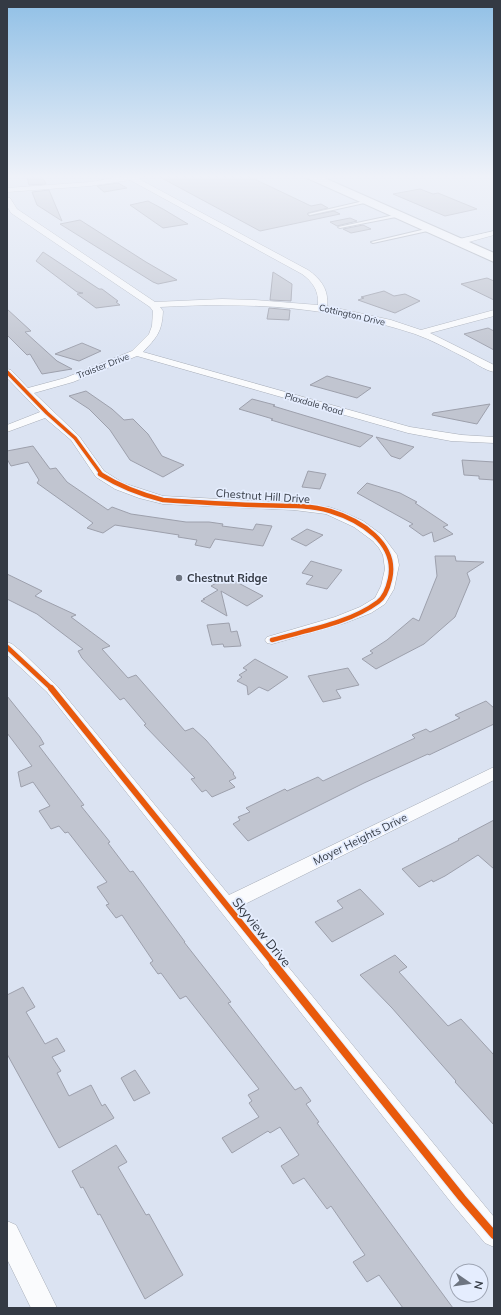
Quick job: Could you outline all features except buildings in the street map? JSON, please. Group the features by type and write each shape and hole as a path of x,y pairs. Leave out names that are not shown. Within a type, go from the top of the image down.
{"main road":[{"path":"448,237 494,258"}],"street":[{"path":"52,237 153,305"},
{"path":"241,237 312,276 321,288 324,296 322,307"},
{"path":"458,242 477,237"},
{"name":"Cottington Drive","path":"153,305 214,302 262,302 322,307 354,314 421,333 494,369"},
{"name":"Traister Drive","path":"25,392 69,380 136,353 153,335 158,311 153,305"},
{"path":"421,333 494,313"},
{"name":"Plaxdale Road","path":"136,353 408,430 477,441 494,440"},
{"name":"Chestnut Hill Drive","path":"7,372 46,413 75,438 100,474 119,486 137,493 163,500 300,507 328,511 348,518 365,527 375,536 387,550 392,565 389,585 385,596 378,603 347,618 272,640"},
{"path":"7,429 46,413"},
{"name":"Skyview Drive","path":"7,647 52,689 462,1198 494,1235"},
{"name":"Moyer Heights Drive","path":"226,905 494,773"},
{"path":"7,1233 44,1308"}],"lane":[{"path":"373,242 393,237"}],"cycle path":[{"path":"7,372 47,413 75,438 100,474 119,486 143,495 163,500 223,504 294,506 329,511 359,524 378,538 390,555 392,565 388,586 380,601 366,610 340,620 272,640"},
{"path":"7,647 52,689 462,1198 494,1235"}],"place":[{"name":"Chestnut Ridge","path":"179,578"}]}
